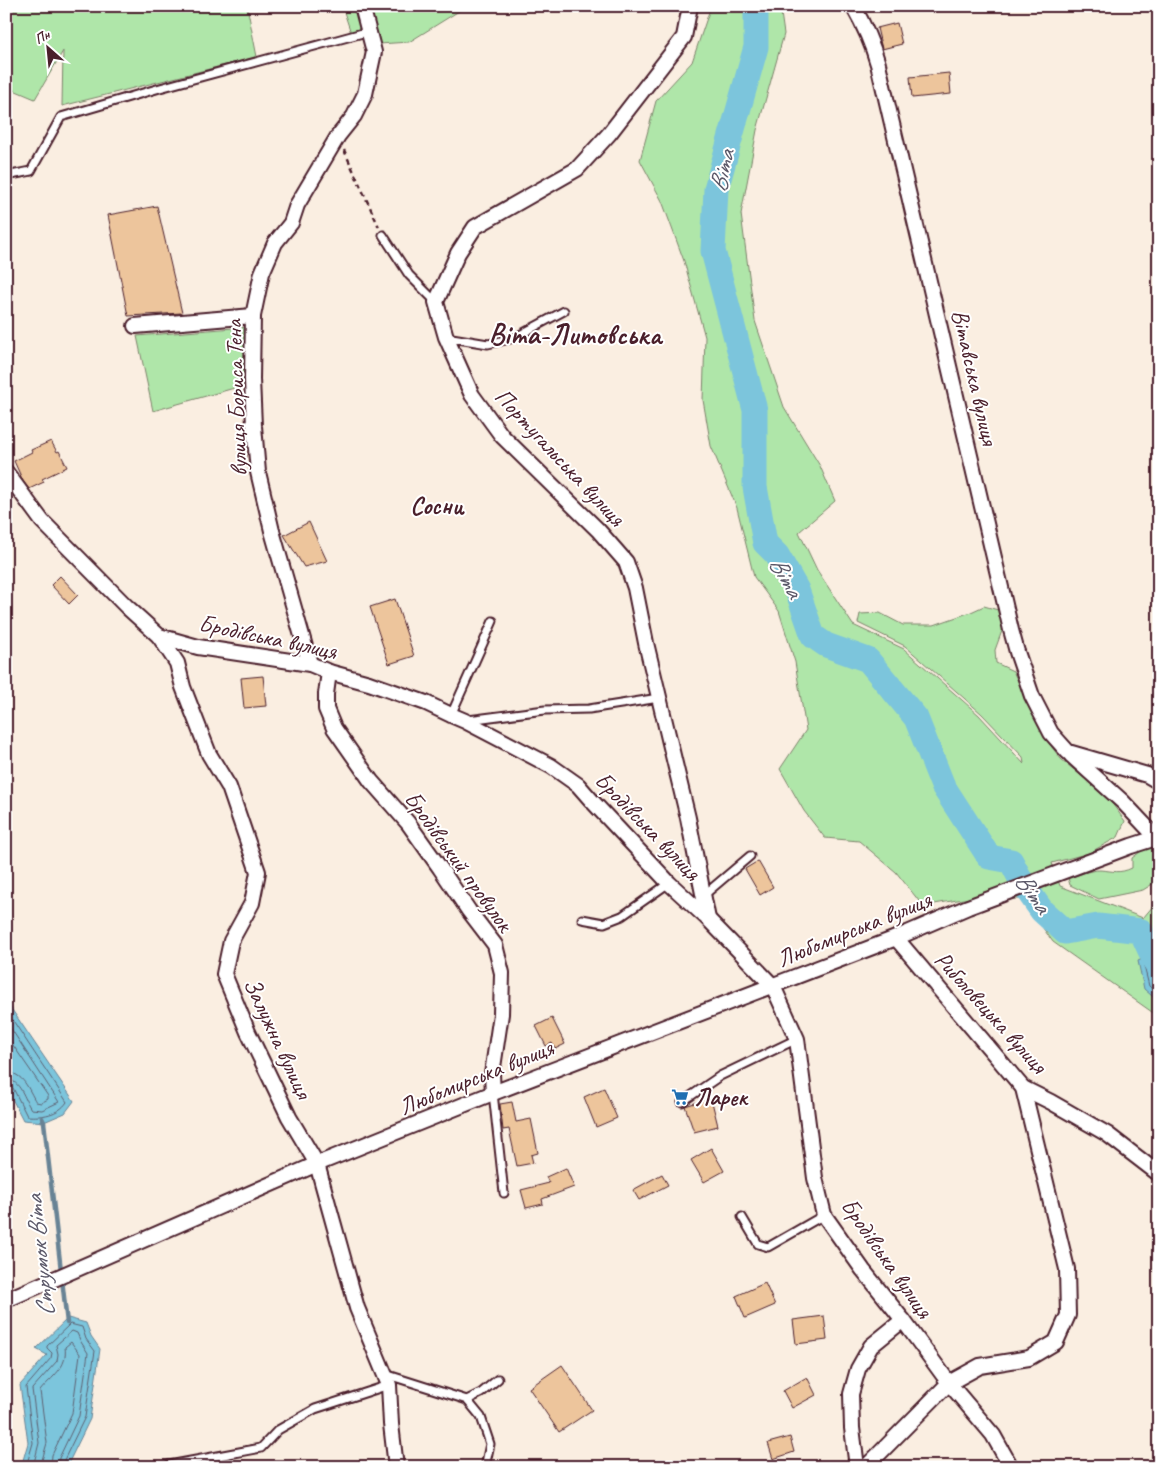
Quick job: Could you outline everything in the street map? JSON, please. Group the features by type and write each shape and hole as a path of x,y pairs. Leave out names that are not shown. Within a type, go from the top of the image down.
{"street":[{"name":"вулиця Бориса Тена","path":"310,664 272,531 258,472 252,379 253,316 262,273 276,243 291,223 297,205 338,136 354,116 365,94 374,52 362,6"},
{"path":"436,302 458,253 475,227 577,170 609,134 684,37 690,6"},
{"name":"Вітавська вулиця","path":"853,6 871,40 878,64 1017,652 1032,696 1051,733 1068,752 1124,802 1158,838"},
{"name":"Португальська вулиця","path":"436,302 446,337 472,395 502,436 598,530 626,562 635,588 688,818 708,919"},
{"path":"135,326 253,316"},
{"name":"Бродівська вулиця","path":"6,472 42,522 159,636 198,647 310,664 328,672 369,683 426,703 451,716 466,721 551,766 578,784 669,883 708,919 773,986 797,1039 815,1178 824,1215 863,1270 950,1383 993,1435 1011,1467"},
{"name":"Залужна вулиця","path":"159,636 178,663 183,687 209,754 229,787 258,872 252,903 231,941 224,974 248,1032 289,1117 318,1164 357,1308 387,1380 396,1467"},
{"name":"Бродівський провулок","path":"328,672 326,709 334,728 371,781 408,823 469,911 495,944 502,973 501,1014 492,1074 494,1093"},
{"path":"1068,752 1147,775 1159,782"},
{"name":"Любомирська вулиця","path":"10,1298 318,1164 494,1093 896,938 968,908 1131,846 1158,838"},
{"name":"Риболовецька вулиця","path":"896,938 1023,1088 1106,1134 1159,1174"},
{"path":"866,1467 950,1383 980,1366 1029,1358 1056,1342 1068,1315 1067,1269 1023,1088"},
{"path":"857,1467 852,1428 851,1394 858,1369 871,1346 902,1320"}],"lane":[{"path":"6,176 31,171 61,117 370,31"},
{"path":"382,235 409,275 436,302"},
{"path":"446,337 488,344 514,338 564,311"},
{"path":"451,716 493,621"},
{"path":"466,721 545,710 589,709 659,698"},
{"path":"703,895 750,856"},
{"path":"582,919 604,923 622,916 669,883"},
{"path":"682,1102 720,1076 797,1039"},
{"path":"494,1093 504,1193"},
{"path":"742,1217 758,1244 768,1247 824,1215"},
{"path":"467,1400 482,1393 498,1379"},
{"path":"169,1465 261,1448 278,1430 315,1409 387,1380 467,1400 481,1417 490,1444 485,1467"}],"path":[{"path":"338,136 382,235"}],"green space":[{"path":"6,6 247,6 257,57 62,106 63,51 35,99 9,88 6,79"},
{"path":"342,6 358,6 363,30 351,33"},
{"path":"370,6 467,6 409,42 379,44"},
{"path":"711,6 780,6 784,34 757,130 741,214 755,321 784,407 820,466 835,501 799,532 817,570 853,625 904,649 979,715 1024,764 1023,757 982,714 905,646 858,623 860,614 880,613 903,625 934,625 984,606 998,610 1003,628 995,650 996,663 1013,671 1045,738 1061,759 1108,798 1125,821 1118,837 1089,853 1052,863 1060,886 1143,918 1159,899 1159,1017 1053,942 1022,899 963,899 923,906 896,872 859,841 825,838 804,811 780,769 806,730 795,662 779,611 754,577 737,508 711,446 703,400 705,337 684,261 662,201 640,160 656,101 692,62"},
{"path":"246,327 245,385 153,411 137,336"},
{"path":"1159,846 1159,880 1143,890 1099,899 1070,885 1068,878 1088,872 1100,870 1120,872 1132,868 1132,858 1144,849"}],"water":[{"path":"1157,952 1159,953 1159,1002 1144,989 1138,961"},
{"path":"6,1001 74,1101 65,1113 44,1122 23,1120 6,1087"},
{"path":"68,1318 86,1323 91,1336 100,1349 90,1419 69,1462 70,1467 21,1467 28,1443 20,1385 47,1355 36,1349"}],"building":[{"path":"897,23 902,44 882,49 877,28"},
{"path":"949,73 951,94 912,98 910,77"},
{"path":"157,206 182,313 128,316 108,215"},
{"path":"51,441 57,452 59,451 67,467 42,479 44,482 29,489 23,481 14,461 32,452 31,450"},
{"path":"309,522 327,561 304,567 284,535"},
{"path":"60,576 78,595 69,604 51,585"},
{"path":"395,599 414,656 389,664 370,607"},
{"path":"263,676 266,706 244,708 241,678"},
{"path":"758,861 773,887 760,895 745,869"},
{"path":"552,1018 565,1044 555,1049 552,1043 546,1046 536,1026"},
{"path":"604,1088 617,1118 596,1127 584,1097"},
{"path":"711,1098 718,1126 694,1132 685,1106"},
{"path":"512,1102 516,1122 531,1119 538,1153 531,1155 533,1163 517,1166 509,1129 503,1130 500,1104"},
{"path":"711,1148 724,1171 704,1182 691,1160"},
{"path":"566,1168 574,1187 542,1199 543,1204 526,1208 521,1190 549,1183 546,1177"},
{"path":"662,1174 668,1185 639,1200 633,1190"},
{"path":"765,1283 775,1305 745,1318 736,1296"},
{"path":"824,1316 827,1340 796,1344 793,1320"},
{"path":"562,1365 592,1410 559,1432 529,1388"},
{"path":"807,1377 816,1395 792,1408 783,1391"},
{"path":"790,1437 794,1452 773,1459 768,1443"}],"waterway":[{"name":"Віта","path":"756,6 756,47 716,189 713,251 755,410 755,487 765,543 777,555 797,590 813,636 826,645 868,660 916,718 943,786 989,857 1011,861 1023,884 1042,911 1065,932 1098,926 1141,931 1159,970"},
{"name":"Струмок Віта","path":"42,1118 44,1122 67,1323"}],"place":[{"name":"Ларек","path":"680,1097"}],"district":[{"name":"Віта-Литовська","path":"575,334"},
{"name":"Сосни","path":"437,506"}]}
